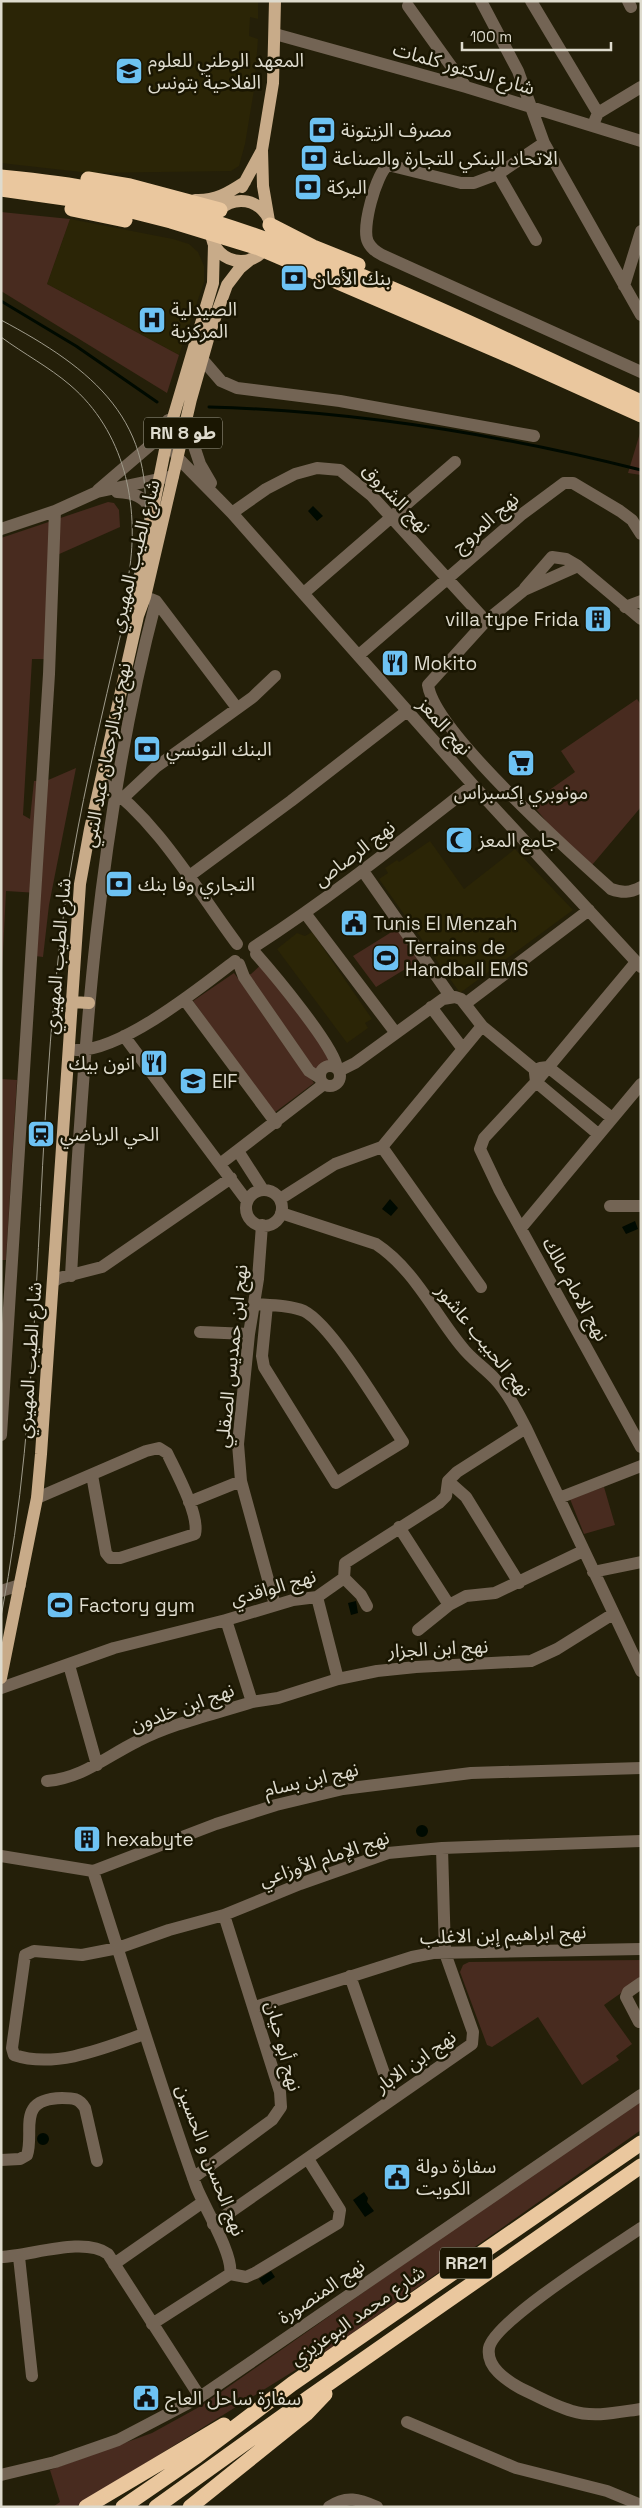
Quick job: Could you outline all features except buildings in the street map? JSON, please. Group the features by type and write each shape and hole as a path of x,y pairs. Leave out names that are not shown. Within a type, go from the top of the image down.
{"highway":[{"path":"1,166 130,186 171,198 224,207"},
{"path":"1,177 92,189 220,223 378,284 641,416"},
{"path":"1,189 100,203 171,221 258,248 504,346 639,395"},
{"path":"1,199 94,213 213,242"},
{"path":"270,223 313,247 522,337 639,395"},
{"path":"252,259 288,265 479,354 641,422"},
{"name":"شارع محمد البوعزيزي","path":"123,2507 197,2456 292,2384 641,2143"},
{"name":"RR21","path":"156,2507 641,2166"},
{"path":"190,2507 306,2414 322,2398 334,2381"},
{"path":"86,2507 292,2384"}],"main road":[{"path":"213,242 223,254 231,259 252,259 266,248 270,239 270,223 263,186 262,150 270,110 275,34 275,1"},
{"path":"146,597 152,511 168,434 213,283 212,228 224,207 245,182 262,150"},
{"path":"171,198 212,200 224,196 245,182"},
{"path":"224,207 238,201 257,206 264,212 270,223"},
{"name":"شارع الطيب المهيري","path":"1,1678 37,1498 48,1386 80,884 138,616 146,597 177,457 202,359 227,284 240,268 252,259"},
{"path":"72,1002 89,1003"}],"street":[{"path":"482,1 507,48 544,143 641,315"},
{"path":"534,2 596,119 641,87"},
{"path":"408,6 466,87"},
{"name":"شارع الدكتور كلمات","path":"275,34 530,106 596,119 641,141"},
{"path":"544,143 498,174 468,184 388,165 380,176 367,218 368,242 382,255 641,372"},
{"path":"498,174 536,240"},
{"path":"624,286 641,230"},
{"path":"202,359 222,380 238,388 340,401 534,436"},
{"path":"93,493 154,442 173,412 181,390"},
{"name":"نهج المعز","path":"186,422 200,464 229,509"},
{"name":"نهج المعز","path":"168,434 177,457 229,509 305,592 406,711 638,964"},
{"path":"305,592 455,462"},
{"name":"نهج الشروق","path":"229,509 295,474 317,468 327,468 347,473 392,518 447,580 486,620"},
{"path":"1,529 55,511 93,493 173,476"},
{"name":"نهج المروج","path":"359,654 521,515 551,491 566,482 597,496 620,511 632,520 641,534"},
{"path":"93,493 129,492 146,501 152,511"},
{"path":"1,1436 48,683 55,511"},
{"path":"641,619 578,566 566,559 552,557 524,590 486,620 428,685 430,697 463,743 556,840 611,888 619,892 631,892 641,887"},
{"path":"524,590 578,566"},
{"path":"146,597 237,708"},
{"name":"نهج عبدالرحمان عبد النبي","path":"72,1276 84,1050 100,886 119,795 146,597"},
{"path":"625,607 641,600"},
{"path":"119,795 237,708 275,676"},
{"path":"188,877 291,801 406,711"},
{"path":"101,781 119,795 152,829 237,944"},
{"name":"نهج الرصاص","path":"68,1050 84,1050 114,1042 184,999 237,962 250,964 255,950 363,871 473,785"},
{"path":"492,805 508,791"},
{"path":"505,819 522,805"},
{"path":"363,871 451,997"},
{"path":"465,1004 589,910"},
{"path":"305,913 395,1032"},
{"path":"237,944 249,943 255,950 311,1023 335,1058 338,1069"},
{"path":"237,944 233,952 244,977 309,1071 322,1081"},
{"path":"536,1082 638,964"},
{"path":"220,1164 276,1123 322,1081 324,1067 332,1066 338,1069 355,1063 431,1007 451,997 460,999 482,1026 534,1068 536,1082 598,1134"},
{"path":"184,999 276,1123"},
{"path":"431,1007 463,1048"},
{"path":"280,1199 335,1164 382,1147 482,1026"},
{"path":"124,1036 247,1201"},
{"path":"534,1068 548,1067 612,1118"},
{"name":"نهج الامام مالك","path":"536,1082 484,1138 480,1149 641,1447"},
{"path":"521,1228 641,1084"},
{"path":"382,1147 480,1287"},
{"path":"238,1151 263,1190"},
{"path":"54,1281 59,1278 102,1268 231,1178"},
{"path":"263,1190 273,1192 280,1199 281,1213 277,1220 262,1225 255,1223 249,1217 246,1209 247,1201 251,1195 263,1190"},
{"path":"610,1206 641,1206"},
{"name":"نهج الحبيب عاشور","path":"281,1213 376,1244 389,1252 414,1280 463,1349 497,1381 512,1401 526,1428 613,1614 638,1657 641,1671"},
{"name":"نهج ابن حمديس الصقلي","path":"262,1225 261,1304 249,1334 238,1444 242,1481 275,1606"},
{"path":"261,1304 302,1310 324,1326 403,1442 336,1483 264,1367 261,1304"},
{"path":"200,1332 249,1334"},
{"name":"نهج الواقدي","path":"1,1688 114,1648 275,1606 317,1597 344,1578 345,1562 446,1496 448,1481 457,1472 526,1428"},
{"path":"37,1498 92,1476 146,1451 159,1448 167,1453 189,1502 196,1529 193,1535 120,1558 110,1558 106,1552 92,1476"},
{"path":"559,1498 641,1466"},
{"path":"189,1502 242,1481"},
{"path":"448,1481 466,1497 519,1583"},
{"path":"399,1527 449,1605"},
{"path":"418,1630 449,1605 469,1594 487,1595 519,1583 583,1551"},
{"path":"593,1572 641,1562"},
{"path":"344,1578 361,1595 367,1606"},
{"path":"1,1591 20,1585"},
{"path":"317,1597 338,1679"},
{"name":"نهج ابن الجزار","path":"252,1702 278,1698 338,1679 377,1671 531,1660 557,1649 613,1614"},
{"name":"نهج ابن خلدون","path":"47,1781 72,1777 160,1731 252,1702 226,1620"},
{"path":"69,1665 97,1765"},
{"name":"نهج ابن بسام","path":"93,1871 216,1824 276,1805 343,1789 471,1774 641,1768"},
{"name":"نهج الإمام الأوزاعي","path":"144,2034 68,2056 43,2058 17,2056 12,2053 24,1955 34,1951 82,1955 118,1948 169,1930 224,1915 300,1884 388,1853 442,1848 641,1841"},
{"name":"نهج ابن الابار","path":"213,2224 474,2042 473,2032 445,1953 442,1848"},
{"path":"1,1856 93,1871"},
{"name":"نهج الحسن و الحسين","path":"93,1871 144,2034 193,2178 229,2260 230,2274"},
{"name":"نهج أبو حيان","path":"193,2178 272,2120 281,2107 280,2092 255,2007 224,1915"},
{"name":"نهج ابراهيم إبن الاغلب","path":"255,2007 412,1957 445,1953 641,1949"},
{"path":"350,1976 393,2099"},
{"path":"639,2022 626,1997 628,1992 641,1983"},
{"name":"نهج المنصورة","path":"1,2475 55,2462 118,2440 200,2397 641,2095"},
{"path":"1,2160 20,2159 27,2155 30,2117 36,2106 54,2098 73,2098 81,2100 85,2108 97,2161"},
{"path":"152,2324 230,2274 246,2277 255,2273 338,2223 340,2210 308,2159"},
{"path":"114,2264 203,2202"},
{"path":"641,2228 555,2287 499,2330 489,2349 490,2359 497,2371 508,2381 568,2410 604,2414 641,2409"},
{"path":"1,2257 19,2257 78,2246 99,2247 108,2254 200,2397"},
{"path":"19,2257 32,2376"},
{"path":"407,2422 516,2468 607,2491 637,2503"},
{"path":"329,2507 342,2500 377,2507"}],"shaded area":[{"name":"المعهد الوطني للعلوم الفلاحية بتونس","path":"1,1 258,1 258,19 250,17 249,36 258,39 254,90 245,144 239,166 231,171 90,173 1,163"},
{"path":"1,212 70,219 47,284 179,355 167,393 1,291"},
{"name":"الصيدلية المركزية","path":"70,219 173,239 189,244 198,252 204,266 204,282 179,355 47,284"},
{"path":"641,433 641,475 628,473"},
{"path":"108,502 114,503 119,510 120,527 57,555 53,659 32,659 23,815 30,819 34,781 46,781 76,768 49,905 43,957 35,956 38,893 6,891 1,992 1,538"},
{"path":"313,506 323,516 317,521 308,511"},
{"path":"637,699 641,705 641,807 592,865 561,839 531,803 575,772 561,751"},
{"path":"430,841 464,889 515,849 573,910 460,993 379,879 388,873 385,868 397,860 399,862"},
{"name":"Terrains de Handball EMS","path":"398,928 420,960 376,987 353,956"},
{"path":"312,932 372,1019 365,1023 368,1028 347,1043 277,949 297,933 305,936"},
{"path":"263,963 334,1064 324,1066 317,1074 244,975 251,974"},
{"path":"234,973 314,1083 274,1113 193,1001"},
{"path":"1,1079 17,1080 6,1260 1,1260"},
{"path":"390,1199 398,1208 391,1216 382,1209"},
{"path":"635,1221 638,1229 626,1234 622,1227"},
{"path":"604,1487 615,1525 584,1534 570,1499"},
{"path":"356,1601 358,1613 351,1615 348,1603"},
{"path":"422,1825 428,1831 422,1837 416,1831"},
{"path":"641,1960 641,1979 604,2005 632,2044 616,2056 619,2060 582,2085 538,2017 492,2047 487,2045 460,1972 463,1965 469,1962"},
{"path":"641,2102 641,2130 334,2346 75,2507 53,2507 60,2502 50,2470 152,2433 201,2406 478,2212"},
{"path":"41,2133 45,2133 49,2139 45,2145 41,2145 37,2141 37,2137"},
{"path":"364,2192 368,2198 367,2202 374,2211 365,2217 353,2200"},
{"path":"271,2271 275,2277 263,2285 259,2279"}],"waterway":[{"path":"1,301 76,346 157,402"},
{"path":"209,407 263,409 372,419 427,427 535,446 641,470"}],"tram line":[{"path":"1,320 64,358 91,380 112,403 129,430 140,460 145,495 143,535 95,746 73,853 58,960 50,1042 31,1371 24,1453 15,1535 1,1617"},
{"path":"1,337 54,372 70,385 88,403 104,424 124,470 129,495 132,521 129,573"}],"place":[{"name":"المعهد الوطني للعلوم الفلاحية بتونس","path":"129,71"},
{"name":"مصرف الزيتونة","path":"322,130"},
{"name":"الاتحاد البنكي للتجارة والصناعة","path":"314,158"},
{"name":"البركة","path":"308,187"},
{"name":"بنك الأمان","path":"294,278"},
{"name":"الصيدلية المركزية","path":"152,320"},
{"name":"villa type Frida","path":"598,619"},
{"name":"Mokito","path":"395,663"},
{"name":"البنك التونسي","path":"147,749"},
{"name":"مونوبري إكسبراس","path":"521,763"},
{"name":"جامع المعز","path":"459,840"},
{"name":"التجاري وفا بنك","path":"119,884"},
{"name":"Tunis El Menzah","path":"354,923"},
{"name":"Terrains de Handball EMS","path":"386,958"},
{"name":"انون بيك","path":"154,1063"},
{"name":"EIF","path":"193,1081"},
{"name":"الحي الرياضي","path":"41,1134"},
{"name":"Factory gym","path":"60,1605"},
{"name":"hexabyte","path":"87,1839"},
{"name":"سفارة دولة الكويت","path":"397,2177"},
{"name":"سفارة ساحل العاج","path":"146,2398"}]}
